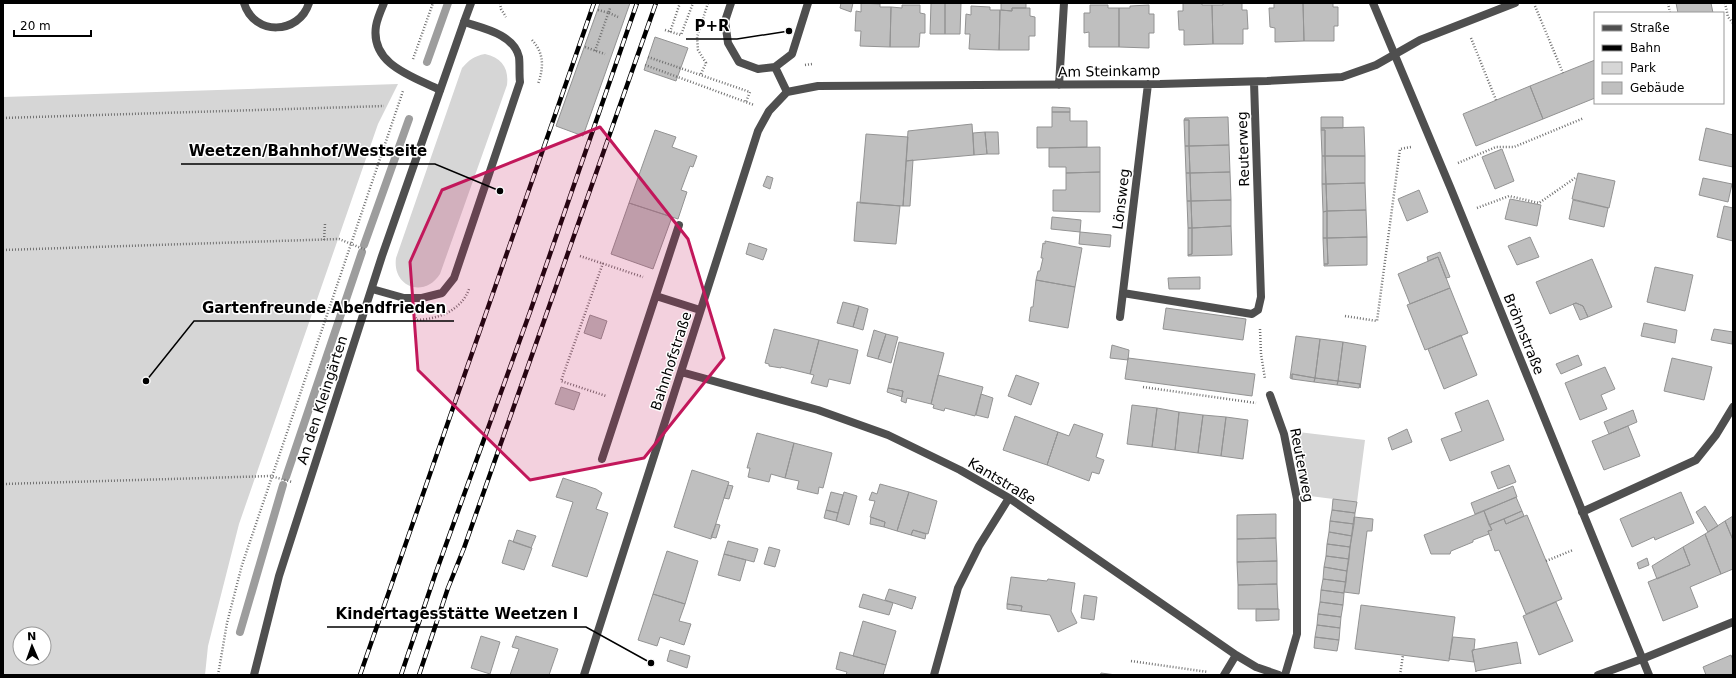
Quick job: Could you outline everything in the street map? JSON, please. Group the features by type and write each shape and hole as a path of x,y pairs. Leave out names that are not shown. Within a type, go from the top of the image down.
{"street":[{"path":"244,3 246,9 253,18 262,25 273,28 294,24 302,16 309,3"},
{"path":"384,3 376,26 378,47 383,57 398,70 440,90"},
{"name":"An den Kleingärten","path":"254,675 279,576 382,256 471,3"},
{"path":"731,3 725,21 728,43 739,62 758,69 775,67 792,54 808,3"},
{"path":"1059,85 1064,3"},
{"name":"Bröhnstraße","path":"1373,3 1443,169 1649,675"},
{"name":"Am Steinkamp","path":"787,92 818,86 1148,84 1254,82 1342,77 1376,65 1420,40 1515,3"},
{"path":"372,289 404,298 422,298 442,293 454,278 520,82 519,56 510,41 493,32 464,22"},
{"path":"775,67 787,92"},
{"name":"Reuterweg","path":"1254,82 1261,297 1258,310"},
{"name":"Lönsweg","path":"1120,317 1148,84"},
{"name":"Bahnhofstraße","path":"584,675 758,130 769,111 787,92"},
{"path":"602,459 679,224"},
{"path":"1123,293 1252,314 1258,310"},
{"path":"656,296 700,310"},
{"name":"Kantstraße","path":"680,372 818,410 888,436 960,470 1009,498 1236,655 1256,667 1279,675"},
{"name":"Reuterweg","path":"1270,395 1284,434 1297,499 1297,634 1285,675"},
{"path":"1582,512 1696,460 1716,435 1733,407"},
{"path":"934,675 958,588 979,546 1009,498"},
{"path":"1598,675 1733,622"},
{"path":"1224,675 1236,655"}],"path":[{"path":"218,675 227,623 242,565 350,243 433,3"},
{"path":"670,32 680,3"},
{"path":"665,30 681,35 692,3"},
{"path":"701,74 706,63 698,50 696,37 708,3"},
{"path":"1726,3 1728,17 1733,22"},
{"path":"1535,6 1563,73"},
{"path":"598,10 609,11 618,17"},
{"path":"595,51 609,11"},
{"path":"1468,32 1496,100"},
{"path":"585,47 604,54"},
{"path":"648,57 750,92 746,102"},
{"path":"645,65 769,111"},
{"path":"3,118 384,106"},
{"path":"1443,169 1496,147 1514,147 1584,118"},
{"path":"1345,316 1377,321 1400,149 1411,147"},
{"path":"1477,208 1509,196 1539,203 1575,178"},
{"path":"324,240 325,224"},
{"path":"3,250 339,239 382,256"},
{"path":"603,263 561,381 621,401"},
{"path":"1258,310 1264,379 1270,395"},
{"path":"1143,387 1274,406"},
{"path":"3,484 271,476 308,486"},
{"path":"1546,561 1573,550"},
{"path":"1400,675 1402,655"},
{"path":"1131,661 1224,675"}],"highlighted area":[{"path":"600,127 688,239 724,358 644,458 530,480 418,370 410,262 442,190"}],"green space":[{"path":"485,54 496,58 503,65 507,74 507,85 440,274 433,282 426,286 418,288 410,286 399,276 396,268 396,258 462,68 472,59"},
{"path":"398,84 378,124 239,524 208,646 205,675 3,675 3,97"},
{"path":"1290,431 1365,440 1357,502 1302,495"}],"building":[{"path":"600,3 630,3 583,136 556,126"},
{"path":"841,3 853,3 851,12 840,8"},
{"path":"861,3 880,4 880,7 891,7 890,47 860,46 861,31 855,31 856,11 861,12"},
{"path":"931,3 945,3 945,34 930,34"},
{"path":"945,3 961,3 960,34 945,34"},
{"path":"1001,3 1026,3 1026,8 1012,8 1012,11 1001,10"},
{"path":"1183,3 1202,3 1202,5 1212,5 1213,44 1184,45 1184,30 1179,30 1178,11 1183,11"},
{"path":"1223,3 1242,3 1242,10 1247,10 1248,29 1243,29 1243,44 1213,44 1212,5 1223,5"},
{"path":"1274,3 1303,3 1304,41 1275,42 1275,28 1270,27 1269,8 1274,8"},
{"path":"1303,3 1333,3 1333,7 1338,7 1338,26 1334,26 1334,41 1304,41"},
{"path":"1676,3 1711,3 1713,12 1678,12"},
{"path":"902,5 920,5 920,13 925,14 925,33 920,33 919,47 890,47 891,7 902,8"},
{"path":"1090,5 1108,5 1108,8 1119,8 1119,47 1089,47 1089,32 1084,33 1084,13 1090,13"},
{"path":"1149,5 1149,14 1154,14 1154,33 1149,33 1149,48 1119,47 1119,8"},
{"path":"971,6 990,7 990,10 1000,10 999,50 969,49 970,34 965,34 966,14 971,15"},
{"path":"1012,8 1030,8 1030,16 1035,17 1035,36 1029,36 1029,50 999,50 1000,10 1012,11"},
{"path":"655,37 688,48 676,81 644,70"},
{"path":"1594,60 1594,98 1543,119 1530,86"},
{"path":"1530,86 1543,119 1476,146 1463,114"},
{"path":"1052,107 1070,108 1070,112 1052,112"},
{"path":"1052,112 1070,112 1070,121 1087,121 1087,147 1037,148 1037,127 1052,127"},
{"path":"1228,117 1229,145 1189,146 1189,120 1184,120 1185,118"},
{"path":"1321,117 1343,117 1343,128 1321,128"},
{"path":"1184,120 1189,120 1189,146 1185,146"},
{"path":"972,124 974,155 906,161 908,131"},
{"path":"1364,127 1365,156 1325,156 1325,130 1321,130 1321,128"},
{"path":"1706,128 1733,135 1733,167 1699,160"},
{"path":"655,130 676,137 672,147 697,156 693,167 690,166 681,190 687,192 678,219 629,203"},
{"path":"1321,130 1325,130 1325,156 1322,156"},
{"path":"985,132 987,154 974,155 973,133"},
{"path":"985,132 998,132 999,154 987,154"},
{"path":"866,134 908,137 903,206 860,203"},
{"path":"1229,145 1230,172 1190,173 1189,146"},
{"path":"1185,146 1189,146 1190,173 1186,173"},
{"path":"1100,147 1100,172 1066,173 1066,167 1049,167 1049,148"},
{"path":"1502,149 1514,181 1495,189 1482,157"},
{"path":"1322,156 1325,156 1326,184 1322,184"},
{"path":"1325,156 1365,156 1365,183 1326,184"},
{"path":"913,160 910,206 903,206 906,161"},
{"path":"1100,172 1100,212 1053,211 1053,190 1066,190 1066,173"},
{"path":"1230,172 1231,200 1191,201 1190,173"},
{"path":"1186,173 1190,173 1191,201 1187,201"},
{"path":"1578,173 1615,181 1609,208 1572,199"},
{"path":"767,176 773,178 770,189 763,186"},
{"path":"1703,178 1732,184 1728,202 1699,195"},
{"path":"1365,183 1366,210 1327,211 1326,184"},
{"path":"1322,184 1326,184 1327,211 1323,212"},
{"path":"1419,190 1428,212 1407,221 1398,199"},
{"path":"1510,199 1541,205 1537,226 1505,219"},
{"path":"1231,200 1231,226 1192,228 1191,201"},
{"path":"1573,200 1608,208 1604,227 1569,219"},
{"path":"1187,201 1191,201 1192,228 1188,228"},
{"path":"857,202 900,206 896,244 854,241"},
{"path":"629,203 672,217 653,269 611,254"},
{"path":"1724,206 1733,208 1733,241 1717,237"},
{"path":"1366,210 1367,237 1327,238 1327,211"},
{"path":"1327,211 1327,238 1323,238 1323,212"},
{"path":"1052,217 1081,220 1080,232 1051,229"},
{"path":"1231,226 1232,255 1188,256 1192,254 1192,228"},
{"path":"1188,228 1192,228 1192,254 1188,255"},
{"path":"1080,232 1111,235 1110,247 1079,244"},
{"path":"1367,237 1367,265 1324,266 1324,264 1328,264 1327,238"},
{"path":"1530,237 1539,257 1517,265 1508,246"},
{"path":"1323,238 1327,238 1328,264 1324,264"},
{"path":"1045,241 1082,248 1075,287 1036,280 1043,258 1041,258 1043,243 1045,244"},
{"path":"749,243 767,249 763,260 746,254"},
{"path":"1440,252 1450,277 1446,278 1438,257 1428,261 1427,257"},
{"path":"1438,257 1450,288 1410,304 1398,274"},
{"path":"1592,259 1612,307 1588,317 1583,306 1576,303 1550,314 1536,282"},
{"path":"1655,267 1693,275 1685,311 1647,302"},
{"path":"1200,277 1200,289 1169,289 1168,278"},
{"path":"1036,280 1075,287 1068,328 1029,321 1031,307 1033,307"},
{"path":"1450,288 1468,333 1425,350 1407,305"},
{"path":"843,302 859,306 853,327 837,323"},
{"path":"1576,303 1583,306 1588,317 1580,320 1573,304"},
{"path":"859,306 868,309 863,330 853,327"},
{"path":"1166,308 1246,319 1243,340 1163,329"},
{"path":"590,315 607,321 601,339 584,333"},
{"path":"1644,323 1677,330 1675,343 1641,336"},
{"path":"774,329 819,340 810,374 781,367 769,366 769,364 765,363"},
{"path":"1714,329 1733,332 1732,344 1711,340"},
{"path":"874,330 886,334 878,359 867,356"},
{"path":"886,334 898,337 891,363 878,359"},
{"path":"1461,335 1477,375 1444,389 1428,349"},
{"path":"1296,336 1320,339 1315,378 1292,374 1292,379 1290,378"},
{"path":"1320,339 1343,342 1338,381 1315,378"},
{"path":"819,340 858,350 850,384 829,379 827,387 811,383 814,375 810,374"},
{"path":"899,342 944,353 931,404 907,398 906,403 901,401 903,391 888,388"},
{"path":"1343,342 1366,346 1360,388 1360,384 1338,381"},
{"path":"1112,345 1129,350 1128,360 1110,358"},
{"path":"1578,355 1582,365 1561,374 1556,364"},
{"path":"1128,358 1255,374 1252,396 1125,379"},
{"path":"1672,358 1712,367 1704,400 1664,391"},
{"path":"1605,367 1615,389 1601,395 1607,409 1580,420 1565,383"},
{"path":"1292,374 1315,378 1314,382 1292,379"},
{"path":"938,375 983,387 975,416 945,408 944,411 933,408 934,405 931,404"},
{"path":"1016,375 1039,383 1031,405 1008,396"},
{"path":"1315,378 1338,381 1337,385 1314,382"},
{"path":"1338,381 1360,384 1359,388 1337,385"},
{"path":"561,387 580,393 574,410 555,404"},
{"path":"888,388 903,391 902,397 887,392"},
{"path":"981,394 993,398 988,418 976,415"},
{"path":"1488,400 1504,440 1450,461 1441,439 1462,431 1455,413"},
{"path":"1132,405 1157,408 1152,447 1127,444"},
{"path":"1157,408 1179,412 1175,450 1152,447"},
{"path":"1633,410 1637,422 1609,434 1604,422"},
{"path":"1179,412 1203,415 1198,453 1175,450"},
{"path":"1203,415 1226,417 1221,456 1198,453"},
{"path":"1015,416 1058,432 1047,465 1003,450"},
{"path":"1226,417 1248,420 1243,459 1221,456"},
{"path":"1074,424 1103,434 1096,457 1104,460 1099,474 1092,472 1089,481 1047,465 1058,432 1069,436"},
{"path":"1628,426 1640,456 1604,470 1592,441"},
{"path":"1407,429 1412,442 1392,450 1388,438"},
{"path":"757,433 794,443 785,478 771,474 769,482 748,477 750,468 747,468"},
{"path":"794,443 832,453 823,488 819,487 818,494 797,489 799,481 785,478"},
{"path":"1509,465 1516,482 1498,489 1491,472"},
{"path":"692,470 729,482 711,539 674,527"},
{"path":"563,478 596,489 602,493 596,509 608,513 587,577 552,566 573,502 556,497"},
{"path":"880,484 909,492 897,531 884,527 885,522 870,517 875,501 869,500 872,492 877,494"},
{"path":"728,485 733,486 729,499 724,498"},
{"path":"1513,486 1517,497 1475,514 1471,503"},
{"path":"831,492 843,495 838,513 826,510"},
{"path":"844,492 857,496 849,525 836,521"},
{"path":"909,492 937,501 928,534 913,530 911,535 897,531"},
{"path":"1681,492 1694,523 1655,540 1654,537 1632,547 1620,519"},
{"path":"1516,497 1522,511 1489,525 1484,511"},
{"path":"1333,499 1357,502 1355,513 1332,510"},
{"path":"1705,506 1718,526 1708,532 1696,512"},
{"path":"826,510 838,513 836,521 824,518"},
{"path":"1332,510 1355,513 1354,524 1330,521"},
{"path":"1484,511 1492,530 1488,531 1489,534 1451,551 1450,554 1431,554 1424,535"},
{"path":"1522,511 1524,516 1506,524 1504,519"},
{"path":"1276,514 1276,538 1237,539 1237,515"},
{"path":"1527,515 1562,599 1526,614 1499,550 1495,551 1488,531 1492,530 1489,525 1504,519 1506,524"},
{"path":"1733,516 1733,540 1725,521"},
{"path":"871,517 885,522 884,527 870,524"},
{"path":"1354,517 1373,519 1372,531 1367,531 1359,594 1344,592"},
{"path":"1330,521 1354,524 1352,536 1329,532"},
{"path":"1725,521 1733,540 1733,569 1721,574 1705,534"},
{"path":"716,524 720,525 716,538 711,537"},
{"path":"517,530 536,536 531,548 513,542"},
{"path":"913,530 926,534 925,539 911,535"},
{"path":"1329,532 1352,536 1350,547 1327,544"},
{"path":"1705,534 1721,574 1690,587 1698,607 1663,621 1648,582 1690,565 1683,547"},
{"path":"1276,538 1277,561 1237,562 1237,539"},
{"path":"509,540 532,548 524,570 502,563"},
{"path":"728,541 758,549 754,562 724,554"},
{"path":"1327,544 1350,547 1349,559 1326,556"},
{"path":"769,547 780,550 775,567 764,564"},
{"path":"1683,547 1690,565 1657,579 1652,566"},
{"path":"667,551 698,561 685,604 653,594"},
{"path":"724,554 746,560 740,581 718,575"},
{"path":"1326,556 1349,559 1347,571 1324,567"},
{"path":"1647,558 1649,565 1639,569 1637,563"},
{"path":"1277,561 1277,584 1238,585 1237,562"},
{"path":"1324,567 1347,571 1346,582 1323,579"},
{"path":"1011,577 1047,581 1048,579 1075,583 1071,611 1077,623 1058,632 1050,615 1021,611 1022,606 1007,604"},
{"path":"1323,579 1346,582 1344,593 1321,590"},
{"path":"1277,584 1278,609 1238,609 1238,585"},
{"path":"889,589 916,597 912,609 885,600"},
{"path":"1321,590 1344,593 1343,605 1320,602"},
{"path":"653,594 685,604 679,621 691,624 684,645 660,637 657,646 638,640"},
{"path":"863,594 893,603 889,615 859,607"},
{"path":"1084,595 1097,597 1094,620 1081,618"},
{"path":"1320,602 1343,605 1341,617 1318,614"},
{"path":"1556,602 1573,641 1539,655 1523,616"},
{"path":"1007,604 1022,606 1021,611 1007,609"},
{"path":"1361,605 1455,617 1449,661 1355,649"},
{"path":"1256,609 1279,609 1279,620 1256,621"},
{"path":"1318,614 1341,617 1340,628 1317,625"},
{"path":"863,621 896,631 886,665 853,656"},
{"path":"1317,625 1340,628 1339,640 1315,637"},
{"path":"481,636 500,642 490,674 471,668"},
{"path":"516,636 558,649 549,675 510,675 519,649 512,647"},
{"path":"1315,637 1339,640 1337,651 1314,648"},
{"path":"1453,637 1475,639 1474,650 1472,651 1474,662 1449,659"},
{"path":"1517,642 1521,664 1476,672 1472,650"},
{"path":"670,650 690,656 687,668 667,661"},
{"path":"840,652 886,665 883,675 846,675 847,672 836,669"},
{"path":"1731,655 1733,660 1733,675 1706,675 1703,667"},
{"path":"1101,673 1116,675 1100,675"}],"waterway":[{"path":"427,62 448,3"},
{"path":"364,245 409,119"},
{"path":"286,477 362,252"},
{"path":"240,632 283,485"}],"railway":[{"path":"360,675 594,3"},
{"path":"401,675 435,575 530,312 637,3"},
{"path":"419,675 448,588 464,548 656,3"}],"place":[{"name":"P+R","path":"789,31"},
{"name":"Weetzen/Bahnhof/Westseite","path":"500,191"},
{"name":"Gartenfreunde Abendfrieden","path":"146,381"},
{"name":"Kindertagesstätte Weetzen I","path":"651,663"}]}
